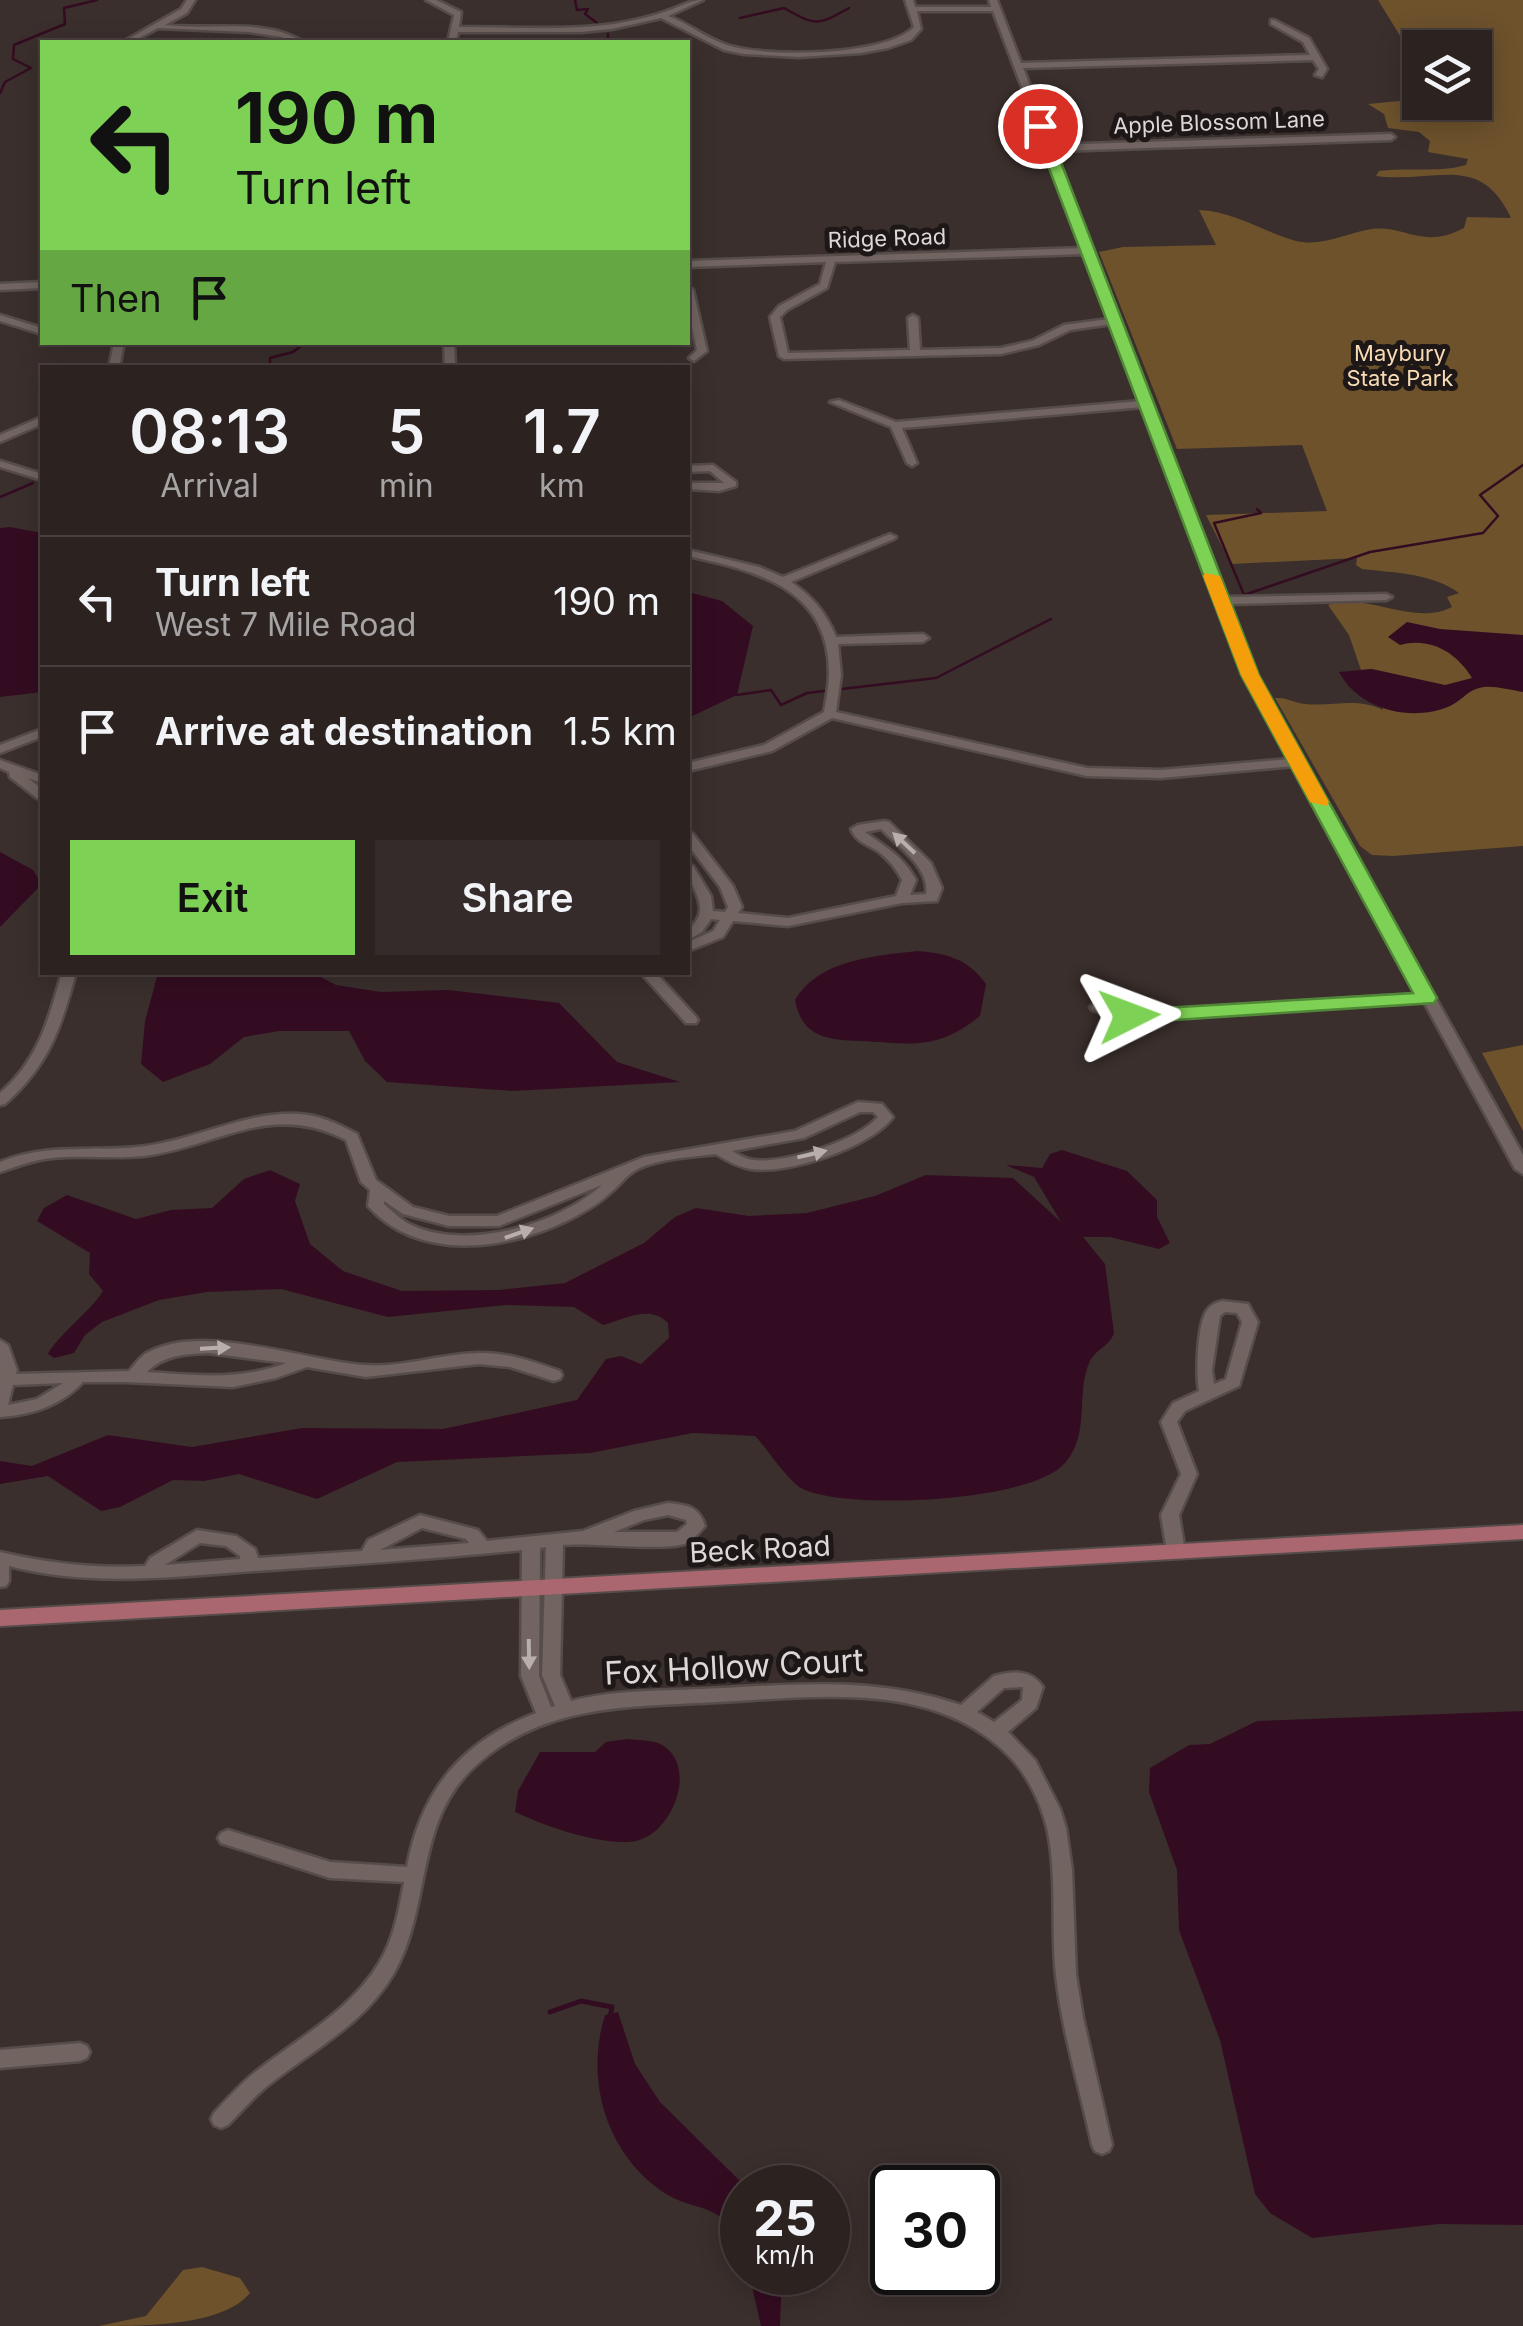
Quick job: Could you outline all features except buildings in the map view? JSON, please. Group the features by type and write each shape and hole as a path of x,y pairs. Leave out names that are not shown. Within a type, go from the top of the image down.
{"main road":[{"name":"Beck Road","path":"0,1618 1523,1532"}],"street":[{"path":"430,0 455,10 460,19 453,40"},
{"path":"457,29 607,28 666,18 699,0"},
{"path":"130,40 190,14 196,2"},
{"path":"666,18 692,27 718,45 741,51 862,50 918,41 912,8 994,5 1250,675 1523,1169"},
{"path":"1274,22 1306,40 1324,69 1320,75"},
{"path":"160,25 190,32 269,32 294,40"},
{"path":"1020,68 1147,60 1318,57"},
{"name":"Apple Blossom Lane","path":"1048,148 1390,136"},
{"name":"Ridge Road","path":"690,264 1088,251"},
{"path":"809,293 815,279 814,260"},
{"path":"831,260 829,280 775,317 782,351 774,357 776,362 915,350 960,354 1016,349 1055,333 1116,325"},
{"path":"0,286 40,285"},
{"path":"690,299 702,351 694,358"},
{"path":"0,318 40,330"},
{"path":"913,318 915,350"},
{"path":"836,402 896,425 1147,407"},
{"path":"0,438 40,421"},
{"path":"896,425 912,463"},
{"path":"0,464 40,476"},
{"path":"690,469 713,468 732,484 719,488 690,486"},
{"path":"787,580 890,537"},
{"path":"690,553 740,564 787,580 818,607 830,642 835,677 830,710"},
{"path":"1220,601 1386,597"},
{"path":"830,642 923,638"},
{"path":"690,768 768,748 830,710 1114,775 1295,757"},
{"path":"0,749 40,734"},
{"path":"4,766 40,778"},
{"path":"4,766 40,793"},
{"path":"709,915 799,921 935,895 926,866 884,825 858,829 860,836 892,855 906,873 909,887 902,899"},
{"path":"690,840 733,899 731,919 718,934 690,946"},
{"path":"690,867 706,861"},
{"path":"690,871 707,900 709,915 704,925 690,935"},
{"path":"0,1102 37,1064 51,1041 68,975"},
{"path":"650,975 691,1020"},
{"path":"1097,1007 1129,1016 1427,998"},
{"path":"0,1168 41,1154 142,1151 235,1125 298,1120 334,1126 352,1137 378,1192 408,1211 429,1218 476,1222 516,1218 668,1154 720,1150 799,1135 858,1108 877,1107 886,1117 883,1125 836,1148 764,1165 732,1160 720,1150"},
{"path":"378,1192 376,1206 400,1227 426,1236 477,1240 522,1234 552,1220 608,1193 627,1170"},
{"path":"476,1222 477,1240"},
{"path":"1176,1552 1170,1514 1189,1474 1168,1422 1174,1411 1233,1382 1250,1322 1242,1308 1222,1306 1212,1314 1204,1370 1207,1393"},
{"path":"0,1345 8,1380 0,1408 17,1412 66,1393 77,1378"},
{"path":"133,1376 143,1364 160,1357 220,1347 248,1348 302,1363 382,1371 493,1359 554,1375"},
{"path":"8,1380 133,1376 184,1383 246,1381 302,1363"},
{"path":"0,1581 0,1562 66,1570 151,1572 367,1558 585,1537 658,1540 681,1538 696,1526 693,1516 683,1509 665,1508 585,1537"},
{"path":"367,1558 374,1544 420,1520 472,1534 482,1548"},
{"path":"151,1572 156,1562 197,1536 241,1544 250,1553 249,1564"},
{"path":"555,1712 552,1674 556,1540"},
{"path":"531,1542 530,1676 555,1712"},
{"path":"964,1714 1000,1681 1028,1680 1034,1687 1030,1703 994,1733"},
{"name":"Fox Hollow Court","path":"221,2119 261,2079 341,2020 376,1985 404,1935 428,1821 454,1776 498,1738 555,1712 612,1701 859,1688 913,1695 964,1714 994,1733 1032,1771 1052,1813 1067,1978 1102,2145"},
{"path":"228,1838 330,1870 416,1875"},
{"path":"0,2059 80,2052"}],"green space":[{"name":"Maybury State Park","path":"1378,0 1523,0 1523,846 1393,856 1372,855 1360,846 1275,698 1316,705 1364,704 1383,710 1372,669 1361,670 1349,635 1328,605 1360,603 1407,612 1437,612 1452,607 1447,597 1459,593 1425,578 1362,569 1356,565 1357,558 1231,564 1206,515 1327,511 1302,445 1177,449 1099,252 1123,247 1216,245 1199,210 1224,214 1306,242 1372,229 1437,237 1464,228 1467,217 1511,218 1499,197 1470,177 1376,176 1379,171 1466,165 1468,159 1428,152 1430,141 1419,132 1388,128 1384,114 1368,104 1402,101 1402,120 1492,120 1492,30 1402,30 1402,39"},
{"path":"1523,1045 1523,1131 1482,1053"},
{"path":"202,2267 240,2278 250,2293 238,2304 202,2318 99,2326 146,2316 183,2270"}],"shaded area":[{"path":"0,528 40,533 40,692 0,697"},
{"path":"690,593 722,601 753,626 737,695 690,717"},
{"path":"1407,622 1440,629 1523,635 1523,692 1484,687 1450,706 1419,713 1372,704 1348,685 1339,672 1372,669 1445,685 1472,678 1441,649 1422,643 1400,645 1388,637"},
{"path":"0,852 33,870 40,886 0,927"},
{"path":"917,951 956,959 979,975 986,984 980,1016 949,1035 922,1043 826,1037 803,1022 795,1000 818,976 850,962"},
{"path":"157,975 317,975 336,985 381,992 448,990 559,1003 617,1062 680,1082 512,1091 387,1082 365,1061 349,1031 279,1031 244,1037 210,1064 163,1082 141,1064 145,1021"},
{"path":"1062,1150 1127,1171 1157,1200 1157,1217 1170,1243 1159,1249 1110,1237 1083,1237 1105,1264 1114,1333 1090,1361 1073,1452 1046,1476 1017,1486 940,1499 861,1500 828,1496 799,1486 755,1436 693,1433 590,1453 397,1462 317,1499 239,1474 204,1481 173,1480 120,1507 101,1511 48,1476 0,1484 0,1461 32,1466 108,1435 192,1447 302,1428 443,1429 577,1400 606,1359 621,1356 641,1364 669,1338 668,1323 653,1314 603,1325 574,1307 506,1305 388,1317 281,1289 207,1292 159,1300 102,1322 85,1335 74,1353 54,1358 48,1354 52,1347 103,1291 89,1274 90,1253 37,1221 44,1208 67,1195 136,1219 171,1210 212,1208 244,1179 270,1170 300,1184 295,1201 310,1244 343,1271 402,1291 499,1290 565,1283 644,1243 675,1217 696,1208 749,1216 807,1213 875,1196 926,1175 1013,1178 1061,1222 1034,1177 1006,1165 1042,1168 1050,1154"},
{"path":"1523,1711 1523,2225 1439,2224 1312,2238 1270,2213 1255,2194 1220,2040 1179,1930 1177,1870 1149,1792 1150,1768 1189,1745 1210,1744 1257,1721"},
{"path":"627,1739 658,1743 671,1752 678,1765 680,1781 671,1812 649,1836 636,1841 607,1841 558,1829 515,1812 518,1791 540,1752 595,1752 606,1742"},
{"path":"618,2012 635,2064 660,2102 724,2165 720,2165 720,2217 660,2190 625,2155 613,2134 604,2112 597,2064 605,2015"},
{"path":"754,2295 781,2295 780,2326 761,2326"}],"waterway":[{"path":"0,93 5,82 31,68 13,59 14,45 65,24 64,8 97,0"},
{"path":"575,0 577,10 588,9 585,14 597,23"},
{"path":"740,18 784,8 816,22 849,8"},
{"path":"608,34 608,40"},
{"path":"270,365 270,358 293,352 302,345"},
{"path":"1244,595 1370,552 1483,533 1498,516 1480,495 1523,465"},
{"path":"0,497 33,483"},
{"path":"1244,595 1214,523 1261,513 1257,509"},
{"path":"1231,606 1244,595"},
{"path":"737,695 771,690 781,705 807,693 936,678 1051,619"},
{"path":"550,2012 581,2001 612,2007 610,2018"}],"slow traffic":[{"path":"1211,576 1250,675 1319,802"}],"route":[{"path":"1040,126 1242,658 1427,998 1129,1016"}]}
